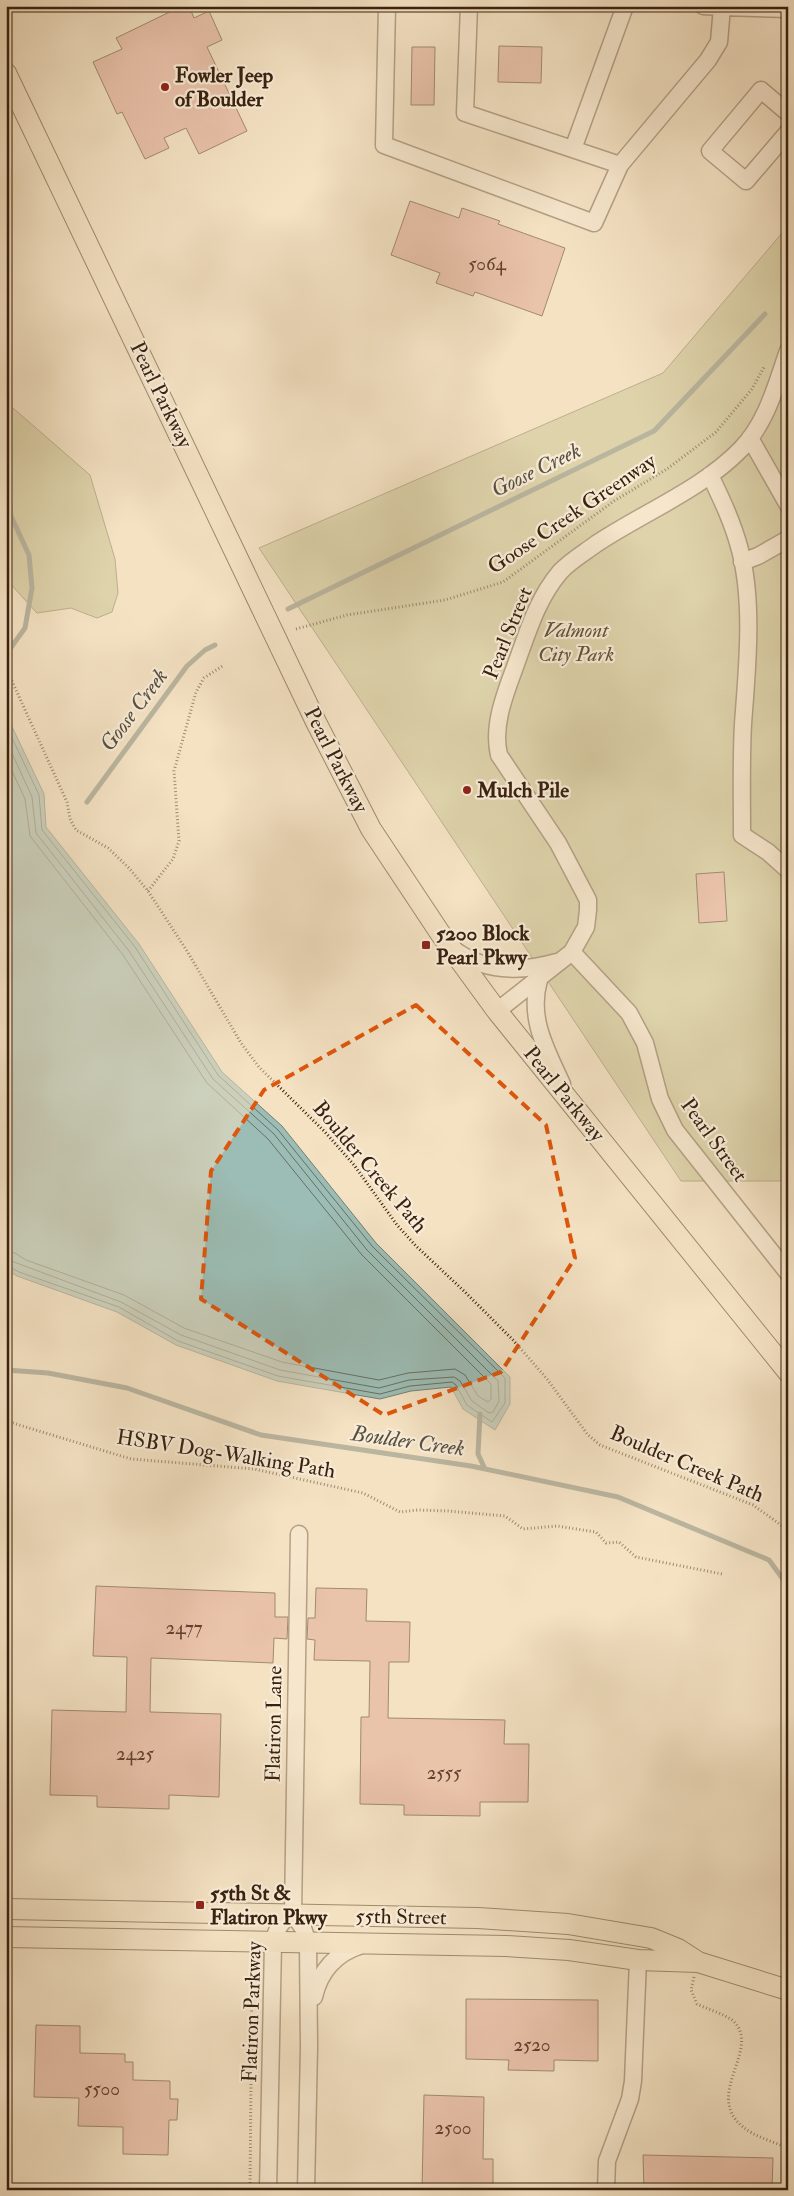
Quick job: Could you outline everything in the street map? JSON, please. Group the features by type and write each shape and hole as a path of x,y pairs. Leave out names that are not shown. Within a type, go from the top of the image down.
{"main road":[{"name":"Pearl Parkway","path":"6,73 342,775 372,829 450,947 497,1011 788,1372"},
{"name":"55th Street","path":"6,1909 493,1918 576,1925 650,1938 678,1948 698,1962"},
{"name":"55th Street","path":"6,1937 537,1947 638,1960 698,1962 783,1989"}],"street":[{"path":"387,6 384,145 594,223 620,164 708,60 718,42 722,7"},
{"path":"469,6 466,113 620,164"},
{"path":"573,149 625,6"},
{"path":"703,6 744,9 780,8"},
{"path":"788,113 761,90 710,150 746,181 788,132"},
{"name":"Pearl Street","path":"497,1011 566,957 586,927 588,900 558,843 499,755 496,744 505,698 535,612 544,594 570,563 610,535 710,476 729,460 750,438 764,416 788,350"},
{"path":"750,438 788,505"},
{"path":"710,476 728,512 742,562 747,604 742,835 786,864"},
{"path":"742,562 758,556 788,539"},
{"path":"450,947 472,961 497,969 531,968 566,957"},
{"name":"Pearl Street","path":"566,957 629,1013 645,1043 660,1099 675,1130 788,1273"},
{"path":"539,980 534,1008 538,1029 570,1102"},
{"name":"Flatiron Lane","path":"293,1914 299,1534"},
{"path":"293,1914 303,1928 308,1943 309,2029 306,2190"},
{"name":"Flatiron Parkway","path":"268,2190 273,1942 282,1920 293,1914"},
{"path":"309,2029 316,1986 325,1968 347,1951 368,1944"},
{"path":"606,2190 606,2161 630,2099 633,2081 638,1960"}],"path":[{"name":"Goose Creek Greenway","path":"296,629 347,616 445,600 503,582 614,501 667,469 716,432 752,389 768,360"},
{"path":"148,891 173,859 179,841 174,772 196,692 204,678 224,664"},
{"name":"Boulder Creek Path","path":"6,668 67,802 70,819 76,830 108,848 129,868 148,891 187,951 241,1043 259,1067 325,1132 354,1164 397,1225 416,1246 513,1340 547,1379 588,1435 600,1445 752,1505 788,1530"},
{"name":"HSBV Dog-Walking Path","path":"6,1421 131,1459 254,1470 332,1485 363,1493 400,1512 418,1510 487,1514 505,1516 522,1529 557,1526 596,1532 606,1543 619,1542 636,1558 722,1574"},
{"path":"698,1962 691,1990 697,2004 731,2020 741,2032 742,2048 728,2089 729,2104 736,2118 751,2132 786,2147 785,2190"},
{"path":"250,2190 252,1963 258,1963"}],"highlighted area":[{"path":"416,1005 546,1125 575,1258 501,1372 384,1415 201,1299 211,1171 264,1090"}],"green space":[{"name":"Valmont City Park","path":"788,226 788,1181 681,1181 259,548 663,373"},
{"path":"6,402 90,475 115,559 118,593 112,612 97,618 71,608 37,613 6,579"}],"water":[{"path":"6,714 44,794 46,827 139,944 222,1072 282,1126 376,1243 510,1377 510,1404 495,1430 463,1409 451,1387 411,1391 380,1399 277,1381 176,1345 117,1312 17,1276 6,1269"}],"building":[{"name":"Fowler Jeep of Boulder","path":"182,6 189,6 194,18 209,11 222,40 207,47 247,131 199,154 186,128 164,138 169,148 145,159 122,112 117,114 93,62 122,49 116,38"},
{"path":"499,46 542,47 541,83 498,82"},
{"path":"412,47 435,47 434,105 411,105"},
{"path":"410,201 459,218 462,208 500,221 498,224 565,248 542,316 475,292 473,296 436,283 440,273 391,255"},
{"path":"724,872 727,921 699,923 696,874"},
{"path":"96,1586 275,1593 275,1617 288,1617 287,1639 274,1638 273,1663 151,1658 150,1712 221,1714 219,1797 169,1795 169,1809 97,1807 97,1796 50,1795 52,1710 126,1712 127,1657 93,1656"},
{"path":"316,1588 367,1589 366,1621 410,1622 409,1662 389,1662 388,1718 505,1720 504,1744 529,1744 528,1802 480,1802 480,1816 404,1815 404,1805 360,1804 361,1717 369,1717 370,1661 314,1660 315,1640 307,1639 308,1618 315,1618"},
{"path":"466,1999 598,2000 598,2061 554,2060 554,2071 508,2070 509,2060 466,2059"},
{"path":"36,2025 80,2026 80,2053 125,2054 125,2062 133,2062 133,2080 170,2081 170,2099 178,2099 177,2120 169,2120 168,2155 123,2154 123,2127 78,2126 79,2098 34,2097"},
{"path":"424,2095 484,2097 483,2159 493,2159 493,2190 422,2190"},
{"path":"643,2155 773,2158 772,2189 644,2190"}],"waterway":[{"name":"Goose Creek","path":"288,609 654,431 765,314"},
{"path":"6,459 11,516 29,555 32,588 25,628 7,653"},
{"name":"Goose Creek","path":"87,802 187,666 205,650 215,645"},
{"name":"Boulder Creek","path":"6,1370 48,1373 127,1388 261,1435 471,1466 618,1497 769,1560 788,1586"},
{"path":"480,1414 478,1454 485,1469"}],"place":[{"name":"Fowler Jeep of Boulder","path":"165,87"},
{"name":"Mulch Pile","path":"467,790"},
{"name":"5200 Block Pearl Pkwy","path":"426,945"},
{"name":"55th St & Flatiron Pkwy","path":"200,1905"}]}
